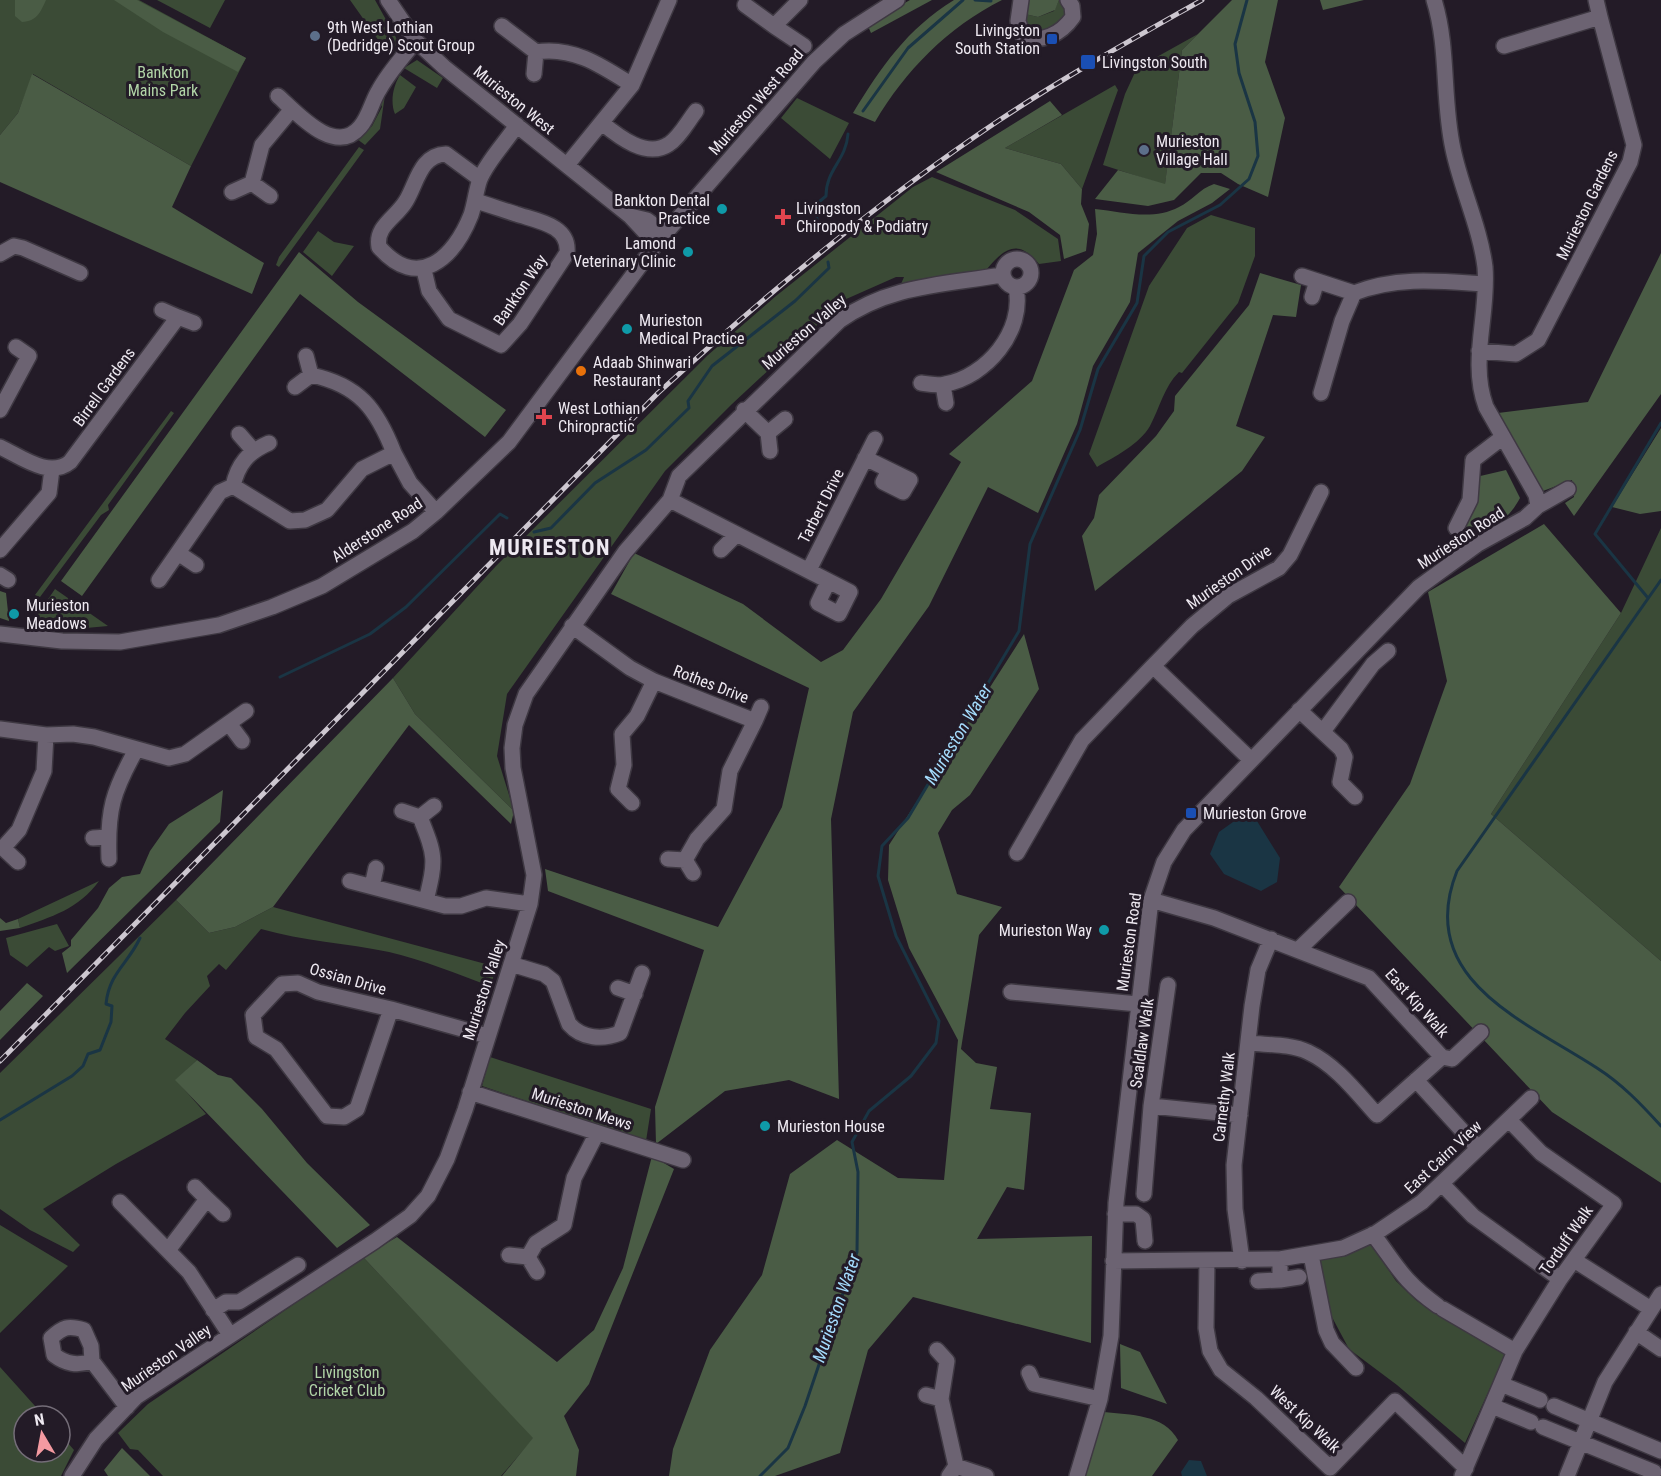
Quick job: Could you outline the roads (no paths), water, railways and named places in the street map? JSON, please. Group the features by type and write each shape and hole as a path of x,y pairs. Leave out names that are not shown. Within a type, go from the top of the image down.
{"street":[{"name":"Murieston West","path":"388,0 416,40 444,67 630,216 661,238"},
{"path":"567,165 632,85 644,63 669,0"},
{"path":"774,26 800,0"},
{"name":"Murieston West Road","path":"661,238 814,62 844,34 897,0"},
{"path":"1022,0 1018,21 1022,34 1033,40 1045,39 1067,26 1073,17 1068,0"},
{"path":"1434,0 1444,48 1452,147 1481,249 1485,284 1479,351 1480,392 1536,495 1538,506"},
{"name":"Murieston Gardens","path":"1479,351 1516,354 1538,340 1630,162 1634,145 1630,123 1596,0"},
{"path":"745,6 804,46"},
{"path":"1512,48 1600,17"},
{"path":"502,26 536,52 561,50 584,57 632,85"},
{"path":"278,96 322,133 332,137 353,133 360,127 379,89 416,40"},
{"path":"534,74 536,52"},
{"path":"252,183 262,144 292,109"},
{"path":"602,123 618,136 656,156 669,145 696,111"},
{"path":"480,179 446,154 434,157 423,167 406,200 380,231 379,247 387,256 408,268 424,270 439,261 455,243 476,201 480,179 517,125"},
{"path":"232,192 252,183"},
{"path":"252,183 270,196"},
{"name":"Bankton Way","path":"424,270 429,291 449,319 501,345 520,324 567,254 565,238 552,226 538,220 476,201"},
{"name":"Alderstone Road","path":"0,634 62,641 120,642 219,625 272,607 322,586 404,537 436,512 509,442 661,238"},
{"path":"0,254 14,246 23,248 61,274 80,273"},
{"name":"Murieston Valley","path":"72,1476 96,1439 136,1397 366,1248 410,1216 428,1196 436,1182 470,1092 530,904 534,875 513,768 515,725 526,694 625,552 670,500 679,476 744,410 839,321 859,306 883,296 904,291 1002,275 1005,265 1012,260 1026,262 1031,275 1029,282 1016,288"},
{"path":"921,383 943,385 974,373 987,365 996,354 1017,314 1016,288 1007,284 1002,275"},
{"path":"1302,276 1354,293 1391,282 1429,280 1485,284"},
{"path":"1312,297 1317,281"},
{"path":"1321,393 1342,321 1354,293"},
{"path":"162,310 194,322"},
{"name":"Birrell Gardens","path":"52,469 63,468 70,462 178,317"},
{"path":"0,410 29,354"},
{"path":"306,356 311,375"},
{"path":"311,375 344,386 363,398 375,413 410,483 436,512"},
{"path":"295,387 311,375"},
{"path":"943,385 946,403"},
{"path":"744,410 768,434 770,451"},
{"path":"768,434 785,419"},
{"path":"239,434 253,450"},
{"name":"Murieston Road","path":"1456,528 1470,500 1473,460 1503,437"},
{"name":"Tarbert Drive","path":"809,570 875,439"},
{"path":"159,580 220,492 232,486 236,473 253,450 269,443"},
{"path":"0,447 42,467 52,469 49,493 0,550"},
{"path":"232,486 290,521 305,520 327,510 362,469 394,453"},
{"name":"Tarbert Drive","path":"865,458 889,470"},
{"name":"Murieston Road","path":"1077,1476 1100,1399 1111,1336 1115,1214 1138,1004 1151,900 1164,862 1184,830 1250,759 1419,587 1478,544 1525,518 1538,506 1568,489"},
{"name":"Murieston Drive","path":"1025,848 1082,740 1192,626 1228,596 1279,568 1320,510 1321,492"},
{"name":"Tarbert Drive","path":"670,500 809,570 828,582"},
{"path":"722,550 736,535"},
{"path":"178,553 195,565"},
{"name":"Rothes Drive","path":"572,626 630,669 654,681 758,714 730,771 724,809 697,839 689,867 668,859"},
{"path":"1324,730 1373,664 1388,651"},
{"path":"1153,666 1250,759"},
{"name":"Rothes Drive","path":"632,803 611,790 624,765 622,734 637,716 654,681"},
{"path":"1299,710 1324,730 1345,757 1341,782 1355,797"},
{"path":"0,729 46,735 73,734 94,737 170,758 185,754 230,725 246,711"},
{"path":"230,725 242,741"},
{"path":"18,862 2,847 19,830 44,771 46,735"},
{"path":"109,858 100,837 109,814 115,788 136,750"},
{"path":"420,817 434,806"},
{"path":"402,811 420,817"},
{"path":"420,817 435,860 426,901"},
{"path":"372,886 376,868"},
{"path":"350,881 445,906 461,906 486,898 530,904"},
{"name":"East Kip Walk","path":"1151,900 1192,911 1271,939 1370,978 1442,1057 1452,1059 1481,1032"},
{"path":"1298,950 1348,902"},
{"name":"Carnethy Walk","path":"1242,1261 1235,1209 1234,1165 1258,970 1271,939"},
{"path":"511,964 544,974 553,981 569,1024 573,1029 595,1038 607,1038 620,1033 642,973"},
{"name":"Ossian Drive","path":"391,1010 357,1109 344,1117 327,1116 276,1049 256,1037 253,1030 253,1015 282,984 298,983 318,992 391,1010 487,1036"},
{"name":"Scaldlaw Walk","path":"1144,1194 1151,1106 1168,985"},
{"path":"618,988 635,994"},
{"path":"1019,996 1138,1004"},
{"name":"East Kip Walk","path":"1249,1043 1307,1052 1331,1067 1377,1115 1442,1057"},
{"path":"1416,1080 1478,1148"},
{"name":"Murieston Mews","path":"470,1092 683,1160"},
{"name":"East Cairn View","path":"1113,1261 1280,1259 1343,1248 1373,1234 1408,1213 1442,1184 1531,1098"},
{"name":"Scaldlaw Walk","path":"1151,1106 1240,1115"},
{"name":"Torduff Walk","path":"1464,1472 1515,1351 1560,1279 1614,1204 1541,1153 1509,1120"},
{"path":"528,1257 536,1243 564,1225 574,1178 597,1133"},
{"path":"1442,1184 1473,1216 1560,1279"},
{"path":"195,1187 223,1214"},
{"path":"170,1249 207,1199"},
{"path":"120,1202 170,1249 189,1272 230,1335"},
{"path":"1115,1214 1136,1214 1143,1219 1145,1241"},
{"path":"1373,1234 1401,1275 1441,1308 1515,1351"},
{"path":"509,1255 528,1257"},
{"path":"1311,1255 1326,1330 1332,1342 1356,1368"},
{"path":"528,1257 537,1272"},
{"path":"1280,1259 1280,1280"},
{"path":"1574,1260 1651,1309"},
{"name":"West Kip Walk","path":"1207,1261 1206,1328 1210,1351 1221,1370 1256,1398 1328,1472 1395,1401 1464,1472"},
{"path":"213,1310 226,1302 239,1302 298,1265"},
{"path":"1258,1281 1299,1277"},
{"path":"1567,1476 1605,1382 1661,1294"},
{"path":"1636,1332 1661,1349"},
{"path":"947,1356 934,1397 953,1471 986,1476"},
{"path":"92,1361 127,1407"},
{"path":"1029,1382 1100,1399"},
{"path":"1501,1384 1661,1451"},
{"path":"1492,1406 1654,1472"}],"water":[{"path":"1240,817 1257,821 1280,858 1277,882 1261,891 1224,874 1210,854 1219,832"},
{"path":"1189,1460 1201,1461 1207,1476 1182,1476 1181,1472"}],"waterway":[{"path":"863,111 908,48 963,0"},
{"path":"975,0 991,1"},
{"name":"Murieston Water","path":"760,1476 788,1448 805,1406 857,1252 858,1172 852,1142 869,1111 911,1076 936,1043 939,1021 896,936 878,876 882,846 908,818 1019,631 1030,544 1080,430 1098,369 1137,303 1144,256 1168,232 1220,205 1249,179 1258,156 1255,122 1239,73 1235,44 1247,0"},
{"path":"817,219 813,207 826,196 829,179 844,151 848,134"},
{"path":"534,532 551,528 595,483 646,450 689,408 688,401 712,366 795,301 829,268 828,262"},
{"path":"1648,598 1595,534 1661,423"},
{"path":"280,677 370,634 406,607 500,514 507,518"},
{"path":"1661,580 1457,871 1448,909 1451,941 1463,968 1484,992 1539,1033 1606,1074 1631,1095 1661,1126"},
{"path":"0,1120 72,1076 83,1066 88,1054 100,1050 111,1022 112,1006 106,1004 111,984 140,938"}],"railway":[{"path":"0,1061 658,393 698,356 865,217 953,152 1048,89 1202,0"}],"place":[{"name":"9th West Lothian (Dedridge) Scout Group","path":"315,36"},
{"name":"Livingston South Station","path":"1052,39"},
{"name":"Livingston South","path":"1088,62"},
{"name":"Murieston Village Hall","path":"1144,150"},
{"name":"Bankton Dental Practice","path":"722,209"},
{"name":"Livingston Chiropody & Podiatry","path":"783,217"},
{"name":"Lamond Veterinary Clinic","path":"688,252"},
{"name":"Murieston Medical Practice","path":"627,329"},
{"name":"Adaab Shinwari Restaurant","path":"581,371"},
{"name":"West Lothian Chiropractic","path":"544,417"},
{"name":"Murieston Meadows","path":"14,614"},
{"name":"Murieston Grove","path":"1191,813"},
{"name":"Murieston Way","path":"1104,930"},
{"name":"Murieston House","path":"765,1126"}],"district":[{"name":"MURIESTON","path":"550,547"}],"park label":[{"name":"Bankton Mains Park","path":"163,81"},
{"name":"Livingston Cricket Club","path":"347,1381"}]}
